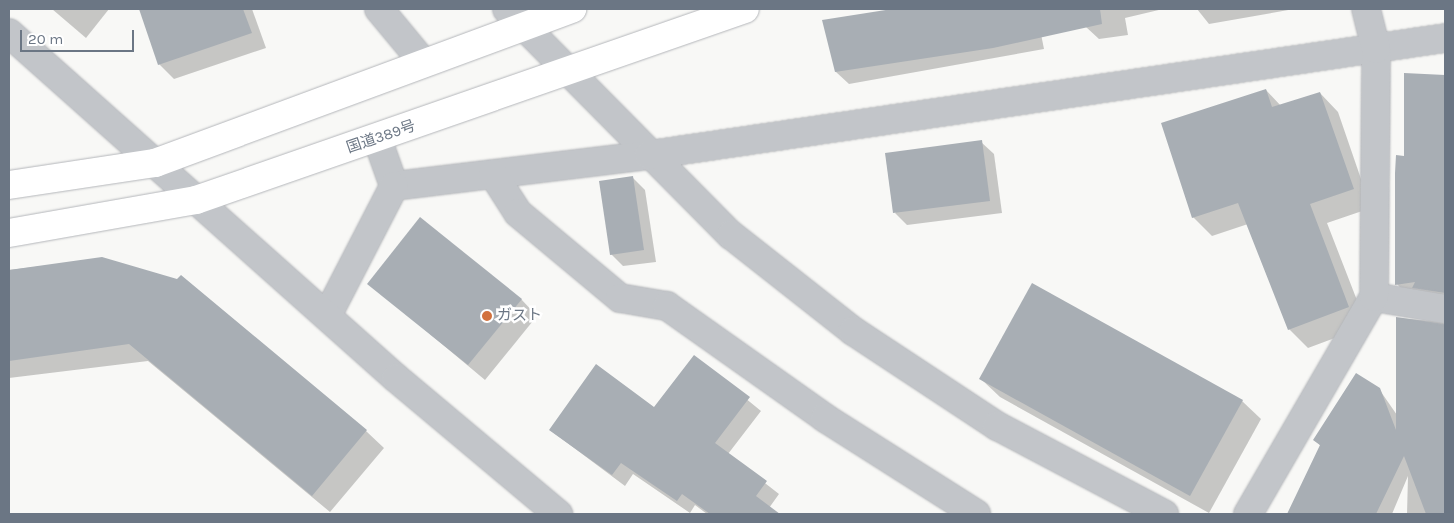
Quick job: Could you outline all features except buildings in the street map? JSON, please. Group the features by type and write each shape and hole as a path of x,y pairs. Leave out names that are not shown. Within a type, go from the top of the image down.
{"highway":[{"path":"9,185 155,163 423,62 514,18 572,9"},
{"name":"国道389号","path":"9,233 196,200 567,73 745,9"}],"street":[{"path":"379,9 423,62"},
{"path":"1248,514 1374,297 1376,48 1366,9"},
{"path":"514,18 731,235 853,331 997,426 1164,514"},
{"path":"9,32 327,316 558,514"},
{"path":"394,186 649,155 1445,38"},
{"path":"327,316 394,186 377,138"},
{"path":"493,174 518,213 620,298 667,306 825,418 976,514"},
{"path":"1374,297 1445,310"}],"place":[{"name":"ガスト","path":"487,316"}]}
